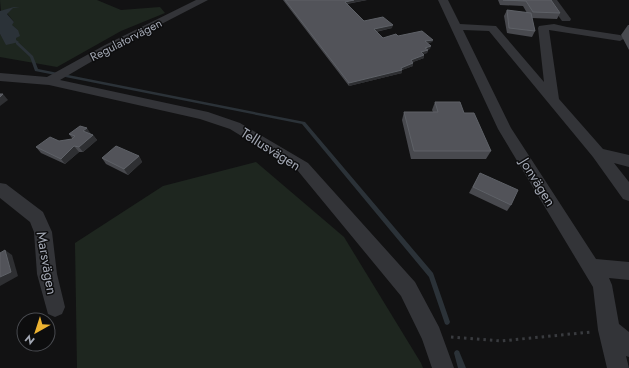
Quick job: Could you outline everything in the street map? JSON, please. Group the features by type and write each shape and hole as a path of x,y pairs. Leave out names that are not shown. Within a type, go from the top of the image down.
{"street":[{"name":"Regulatorvägen","path":"56,77 203,0"},
{"name":"Jonvägen","path":"443,0 505,128 602,285 609,330 618,368"},
{"path":"552,0 566,19"},
{"path":"553,99 543,28 549,26 558,27 564,30 620,38"},
{"path":"455,27 492,28 598,153 629,194"},
{"name":"Tellusvägen","path":"0,77 56,77 204,114 235,126 303,167 408,289 431,335 443,368"},
{"path":"598,153 629,161"},
{"name":"Marsvägen","path":"0,189 37,217 43,232 47,274 55,307"},
{"path":"591,267 629,271"},
{"path":"609,330 629,346"}],"path":[{"path":"431,335 501,341 609,330"}],"shaded area":[{"path":"0,0 97,0 121,10 160,7 165,13 121,31 57,67 0,57 0,34 4,40 15,40 18,30 11,25 14,22 7,13 12,9 1,12"},
{"path":"14,7 20,7 13,8 7,14 14,22 12,25 18,30 20,36 16,38 16,40 19,42 6,45 0,34 0,11"},
{"path":"256,162 344,237 423,368 77,368 75,243 163,186"}],"building":[{"path":"285,0 354,0 345,2 364,21 383,17 393,25 374,29 383,38 396,34 398,36 422,31 433,40 425,41 431,46 425,48 428,50 421,52 424,55 411,60 413,63 401,68 402,70 349,83"},
{"path":"503,0 551,0 560,13 533,12 526,1"},
{"path":"507,10 531,13 535,31 509,28"},
{"path":"435,102 460,102 464,113 474,113 491,151 414,151 404,112 438,112"},
{"path":"80,126 87,128 83,131 93,135 79,147 74,146 61,159 36,147 50,137 59,141 72,139 75,136 69,134"},
{"path":"116,146 139,156 124,169 102,158"},
{"path":"480,173 518,190 511,205 473,187"},
{"path":"5,250 11,272 0,277 0,253"}],"waterway":[{"path":"17,43 32,57 36,70 303,123 431,275 447,322"},
{"path":"457,353 462,368"}]}
